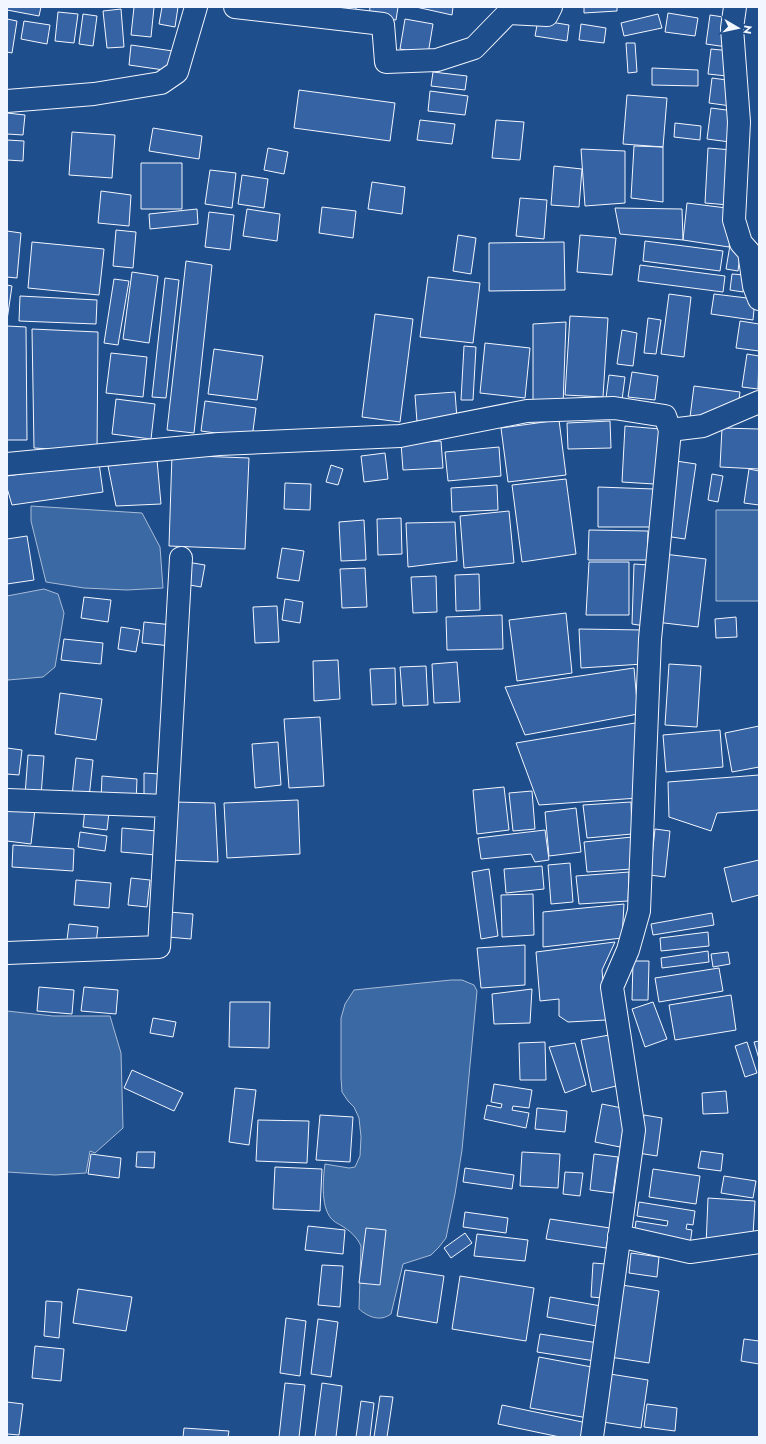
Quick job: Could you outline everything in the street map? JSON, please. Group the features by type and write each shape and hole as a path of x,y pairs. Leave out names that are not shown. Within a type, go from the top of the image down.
{"street":[{"path":"7,101 94,94 161,83 177,72 196,7"},
{"path":"235,7 383,24 386,62 437,60 474,48 508,13 547,14 551,7"},
{"path":"735,7 732,28 739,122 734,220 741,242 749,252 754,286 759,299"},
{"path":"670,430 703,426 759,402"},
{"path":"7,464 219,444 400,436 527,411 614,408 665,416 670,430 650,639 639,911 628,950 612,987 634,1130 592,1437"},
{"path":"7,953 159,947 181,558"},
{"path":"7,800 167,806"},
{"path":"619,1236 690,1252 759,1242"}],"water":[{"path":"31,506 142,513 160,547 163,588 127,590 84,588 46,582 31,521"},
{"path":"716,510 759,510 759,601 716,601"},
{"path":"44,589 58,594 64,613 55,667 43,677 8,680 7,596"},
{"path":"462,980 474,985 477,991 462,1150 446,1238 431,1255 403,1264 391,1314 383,1318 374,1318 359,1309 361,1246 353,1234 335,1222 326,1210 324,1203 325,1164 349,1168 355,1167 360,1156 361,1137 359,1118 354,1107 342,1092 341,1018 345,1004 354,990"},
{"path":"7,1011 53,1016 110,1016 121,1053 123,1128 95,1153 90,1151 86,1173 55,1175 7,1172"}],"building":[{"path":"8,7 41,7 39,16 7,10"},
{"path":"134,7 154,7 151,37 131,35"},
{"path":"162,7 178,7 175,27 159,24"},
{"path":"337,7 356,7 356,13 336,10"},
{"path":"370,7 398,7 396,20 369,17"},
{"path":"416,7 453,7 452,15"},
{"path":"584,7 617,7 617,11 584,13"},
{"path":"121,9 124,47 107,48 103,11"},
{"path":"58,12 78,14 74,43 55,41"},
{"path":"668,13 698,18 695,36 665,32"},
{"path":"83,14 97,16 93,46 79,44"},
{"path":"658,14 662,28 624,36 621,23"},
{"path":"710,15 730,18 727,47 706,44"},
{"path":"7,19 17,21 12,53 7,52"},
{"path":"405,19 433,24 428,54 400,49"},
{"path":"538,20 569,25 567,41 535,36"},
{"path":"24,21 50,25 47,44 21,39"},
{"path":"581,24 606,28 604,43 579,40"},
{"path":"626,43 635,43 637,72 628,73"},
{"path":"131,45 173,51 171,71 129,65"},
{"path":"711,49 731,51 727,76 708,74"},
{"path":"652,68 698,70 698,86 652,85"},
{"path":"433,72 467,76 465,90 431,86"},
{"path":"712,78 734,81 731,106 709,103"},
{"path":"299,90 395,103 390,141 294,128"},
{"path":"430,91 468,96 465,115 428,111"},
{"path":"627,95 667,98 663,147 623,144"},
{"path":"711,108 734,111 730,142 707,139"},
{"path":"7,113 25,115 23,135 7,134"},
{"path":"420,120 455,124 452,144 417,140"},
{"path":"496,120 524,122 520,160 492,158"},
{"path":"675,123 701,126 700,140 674,137"},
{"path":"153,128 202,136 199,159 149,151"},
{"path":"72,132 115,135 112,178 69,175"},
{"path":"7,140 24,141 23,161 7,160"},
{"path":"634,146 663,147 663,202 631,198"},
{"path":"268,148 288,152 284,174 264,170"},
{"path":"708,148 732,150 729,205 705,203"},
{"path":"581,149 625,151 625,203 585,206"},
{"path":"141,163 182,163 182,209 141,209"},
{"path":"554,166 582,169 579,207 551,205"},
{"path":"210,170 236,173 232,208 205,204"},
{"path":"242,175 268,179 264,208 238,204"},
{"path":"372,182 405,187 402,214 368,209"},
{"path":"101,191 131,195 129,226 98,223"},
{"path":"520,198 547,200 544,239 516,236"},
{"path":"687,203 734,209 729,247 683,240"},
{"path":"322,207 356,211 353,238 319,233"},
{"path":"615,208 682,209 683,240 620,234"},
{"path":"197,209 198,224 150,229 149,214"},
{"path":"247,209 280,214 277,241 243,236"},
{"path":"209,212 234,215 230,250 205,247"},
{"path":"116,230 136,232 133,268 113,266"},
{"path":"7,231 21,233 17,278 7,277"},
{"path":"458,235 476,238 471,274 453,271"},
{"path":"580,235 616,238 612,275 577,272"},
{"path":"645,241 723,251 720,271 643,261"},
{"path":"32,242 104,249 99,295 28,288"},
{"path":"564,242 565,290 489,291 489,243"},
{"path":"730,245 741,247 738,271 726,269"},
{"path":"186,261 212,265 194,433 167,430"},
{"path":"640,265 725,276 723,292 638,281"},
{"path":"132,272 158,276 149,343 123,339"},
{"path":"732,274 745,275 743,292 730,290"},
{"path":"428,277 480,283 473,343 420,337"},
{"path":"165,278 179,280 166,398 152,397"},
{"path":"114,279 129,281 118,345 104,343"},
{"path":"7,285 12,286 7,320"},
{"path":"669,294 691,297 684,357 661,354"},
{"path":"714,294 755,299 753,320 711,314"},
{"path":"20,296 97,300 96,324 19,321"},
{"path":"375,314 413,319 400,422 362,417"},
{"path":"570,316 608,318 603,397 565,395"},
{"path":"648,318 661,320 656,354 644,353"},
{"path":"740,321 759,324 759,351 736,348"},
{"path":"566,322 563,406 533,404 533,324"},
{"path":"7,326 26,327 27,440 7,440"},
{"path":"32,329 98,332 97,452 34,448"},
{"path":"622,330 637,333 633,366 617,364"},
{"path":"485,343 530,348 525,398 480,393"},
{"path":"464,346 476,347 473,400 461,400"},
{"path":"214,349 263,356 257,400 208,394"},
{"path":"111,353 147,357 143,397 106,393"},
{"path":"747,354 759,356 758,389 742,387"},
{"path":"632,372 658,376 655,400 628,397"},
{"path":"609,375 625,377 622,400 606,398"},
{"path":"694,386 740,392 736,422 690,417"},
{"path":"455,392 457,419 417,422 415,395"},
{"path":"116,399 155,404 151,439 112,434"},
{"path":"205,401 256,408 252,438 201,431"},
{"path":"559,420 566,475 508,482 501,428"},
{"path":"610,421 611,448 568,449 567,423"},
{"path":"625,426 660,429 654,484 622,482"},
{"path":"722,428 759,429 759,469 720,467"},
{"path":"441,441 443,468 403,470 401,443"},
{"path":"499,447 501,476 448,481 445,452"},
{"path":"385,453 388,479 364,482 361,456"},
{"path":"172,455 249,458 245,549 169,546"},
{"path":"157,460 161,504 116,506 108,466"},
{"path":"676,461 696,464 685,539 665,536"},
{"path":"99,463 103,492 12,505 7,488 7,476"},
{"path":"331,465 343,469 338,485 326,482"},
{"path":"749,469 759,471 759,505 744,503"},
{"path":"712,474 723,476 718,502 708,500"},
{"path":"566,479 576,554 522,562 512,485"},
{"path":"285,483 311,484 310,510 284,509"},
{"path":"497,485 498,510 452,512 451,488"},
{"path":"598,487 654,489 652,527 598,527"},
{"path":"509,511 514,563 464,568 460,516"},
{"path":"401,518 402,554 378,555 377,519"},
{"path":"364,520 366,560 341,561 339,522"},
{"path":"455,522 457,561 408,567 406,523"},
{"path":"589,530 648,531 647,560 588,560"},
{"path":"27,536 34,580 7,584 7,539"},
{"path":"282,548 304,551 299,581 277,578"},
{"path":"664,554 706,559 698,627 656,622"},
{"path":"187,562 205,565 201,587 184,584"},
{"path":"589,562 629,562 629,615 586,615"},
{"path":"634,564 649,565 645,626 632,624"},
{"path":"365,568 367,607 342,608 340,569"},
{"path":"479,574 480,610 456,611 455,575"},
{"path":"436,576 437,612 413,613 411,577"},
{"path":"84,597 111,600 108,622 81,618"},
{"path":"285,599 303,602 300,623 282,620"},
{"path":"277,606 279,642 255,643 253,607"},
{"path":"566,613 572,673 517,681 509,620"},
{"path":"502,615 503,649 447,650 446,617"},
{"path":"736,617 737,637 716,638 715,619"},
{"path":"144,622 173,625 171,646 142,643"},
{"path":"121,627 140,630 136,652 118,649"},
{"path":"579,629 643,630 643,664 581,668"},
{"path":"64,639 103,643 101,664 61,660"},
{"path":"338,660 340,699 314,701 313,661"},
{"path":"457,662 460,702 434,703 432,664"},
{"path":"669,664 701,666 697,727 665,725"},
{"path":"426,666 428,705 403,706 400,667"},
{"path":"395,668 396,704 372,705 370,669"},
{"path":"634,668 638,714 525,735 505,687"},
{"path":"60,693 102,699 96,740 55,734"},
{"path":"320,717 324,786 289,788 284,719"},
{"path":"641,722 638,798 539,805 516,743"},
{"path":"759,726 759,767 732,772 725,733"},
{"path":"720,730 723,767 666,772 663,735"},
{"path":"278,742 281,785 255,788 252,744"},
{"path":"7,748 22,750 19,775 7,774"},
{"path":"28,755 44,756 41,796 25,795"},
{"path":"76,758 93,760 89,798 72,796"},
{"path":"144,773 160,774 158,799 144,798"},
{"path":"759,775 759,810 717,813 711,831 669,817 668,782"},
{"path":"102,776 137,779 136,803 101,800"},
{"path":"504,787 509,830 477,834 473,790"},
{"path":"532,791 535,829 513,831 509,793"},
{"path":"298,800 300,854 227,858 224,803"},
{"path":"174,802 215,803 218,862 169,860"},
{"path":"631,802 632,834 587,838 583,805"},
{"path":"7,806 35,809 31,844 7,841"},
{"path":"576,808 581,852 549,856 545,812"},
{"path":"85,809 109,812 107,830 83,827"},
{"path":"122,828 157,831 156,855 121,852"},
{"path":"655,829 670,831 665,877 650,875"},
{"path":"545,830 549,860 535,862 531,854 481,859 478,838"},
{"path":"80,832 107,836 105,851 78,847"},
{"path":"632,837 632,869 587,872 584,842"},
{"path":"13,845 74,849 73,871 12,867"},
{"path":"759,860 759,895 732,902 724,868"},
{"path":"570,863 573,902 551,904 548,865"},
{"path":"542,866 544,889 506,893 504,869"},
{"path":"489,869 498,936 481,939 472,872"},
{"path":"629,872 628,901 579,904 576,876"},
{"path":"131,878 150,880 147,907 128,905"},
{"path":"76,880 111,883 109,908 74,905"},
{"path":"533,894 534,935 502,937 501,895"},
{"path":"624,904 622,938 543,947 543,912"},
{"path":"158,911 193,914 191,939 156,936"},
{"path":"712,913 714,925 653,935 651,924"},
{"path":"69,924 98,927 96,943 67,940"},
{"path":"708,932 709,946 661,951 660,938"},
{"path":"615,942 602,970 606,1020 568,1022 559,1016 559,999 540,1001 536,952"},
{"path":"525,945 525,985 481,988 477,948"},
{"path":"708,951 709,962 662,968 661,958"},
{"path":"728,952 730,964 713,967 711,954"},
{"path":"633,961 649,961 648,1000 632,1000"},
{"path":"719,968 723,991 659,1002 655,978"},
{"path":"39,987 74,990 72,1014 37,1011"},
{"path":"84,987 118,990 116,1014 81,1011"},
{"path":"532,989 530,1023 494,1024 492,994"},
{"path":"731,995 736,1030 675,1040 669,1005"},
{"path":"230,1002 270,1002 269,1048 229,1047"},
{"path":"653,1002 667,1039 645,1047 632,1009"},
{"path":"153,1018 176,1022 173,1037 150,1033"},
{"path":"615,1034 620,1085 592,1092 581,1040"},
{"path":"759,1041 759,1059 754,1042"},
{"path":"545,1042 546,1080 520,1080 519,1043"},
{"path":"747,1042 757,1073 745,1077 735,1046"},
{"path":"575,1043 586,1085 565,1093 549,1047"},
{"path":"132,1070 183,1093 174,1111 124,1088"},
{"path":"494,1084 532,1090 529,1108 513,1106 512,1110 529,1113 526,1128 484,1119 487,1105 501,1108 502,1104 491,1102"},
{"path":"235,1088 256,1090 249,1145 229,1142"},
{"path":"726,1091 728,1113 703,1114 702,1093"},
{"path":"602,1104 627,1109 620,1147 595,1142"},
{"path":"537,1108 567,1111 565,1132 535,1129"},
{"path":"320,1115 353,1117 350,1162 316,1160"},
{"path":"644,1115 662,1118 657,1156 638,1153"},
{"path":"258,1120 309,1121 307,1163 256,1161"},
{"path":"701,1151 723,1154 721,1171 698,1168"},
{"path":"137,1152 155,1152 154,1168 136,1167"},
{"path":"522,1152 560,1154 558,1188 520,1186"},
{"path":"91,1154 121,1158 119,1178 88,1174"},
{"path":"594,1154 618,1157 613,1193 590,1190"},
{"path":"275,1167 322,1169 320,1211 273,1209"},
{"path":"465,1168 514,1175 512,1189 463,1182"},
{"path":"653,1169 700,1176 696,1204 649,1197"},
{"path":"565,1172 583,1173 580,1196 563,1194"},
{"path":"724,1176 756,1181 753,1198 721,1193"},
{"path":"708,1198 755,1201 753,1235 706,1246"},
{"path":"639,1202 695,1211 693,1225 687,1224 686,1229 692,1230 690,1244 634,1236 636,1221 667,1226 668,1221 637,1216"},
{"path":"465,1212 508,1218 506,1233 463,1227"},
{"path":"550,1219 610,1228 606,1248 546,1239"},
{"path":"308,1226 345,1230 343,1254 305,1250"},
{"path":"366,1228 386,1230 380,1285 359,1283"},
{"path":"465,1233 472,1243 451,1258 444,1248"},
{"path":"477,1234 528,1240 525,1261 474,1256"},
{"path":"631,1253 659,1257 657,1277 629,1273"},
{"path":"593,1263 606,1264 603,1298 591,1297"},
{"path":"322,1265 343,1266 340,1307 318,1305"},
{"path":"405,1270 444,1276 437,1323 397,1316"},
{"path":"460,1276 534,1288 526,1341 452,1329"},
{"path":"622,1285 659,1291 649,1363 610,1357"},
{"path":"78,1289 132,1297 126,1331 73,1323"},
{"path":"550,1297 601,1306 597,1326 547,1317"},
{"path":"46,1301 62,1302 59,1338 44,1336"},
{"path":"286,1318 306,1321 300,1376 280,1373"},
{"path":"318,1319 338,1322 331,1377 311,1374"},
{"path":"540,1334 598,1343 595,1361 537,1352"},
{"path":"744,1339 759,1341 759,1364 741,1361"},
{"path":"35,1346 64,1349 61,1381 32,1378"},
{"path":"539,1357 597,1368 588,1418 530,1408"},
{"path":"610,1374 648,1380 641,1428 603,1422"},
{"path":"285,1383 305,1385 299,1437 279,1437"},
{"path":"322,1383 342,1386 336,1437 315,1437"},
{"path":"380,1396 393,1397 387,1437 374,1437"},
{"path":"361,1401 374,1403 370,1437 356,1437"},
{"path":"7,1402 23,1404 19,1435 7,1434"},
{"path":"647,1404 677,1408 675,1431 644,1427"},
{"path":"502,1405 587,1423 584,1437 560,1437 498,1424"},
{"path":"184,1428 229,1431 228,1437 183,1437"}]}
